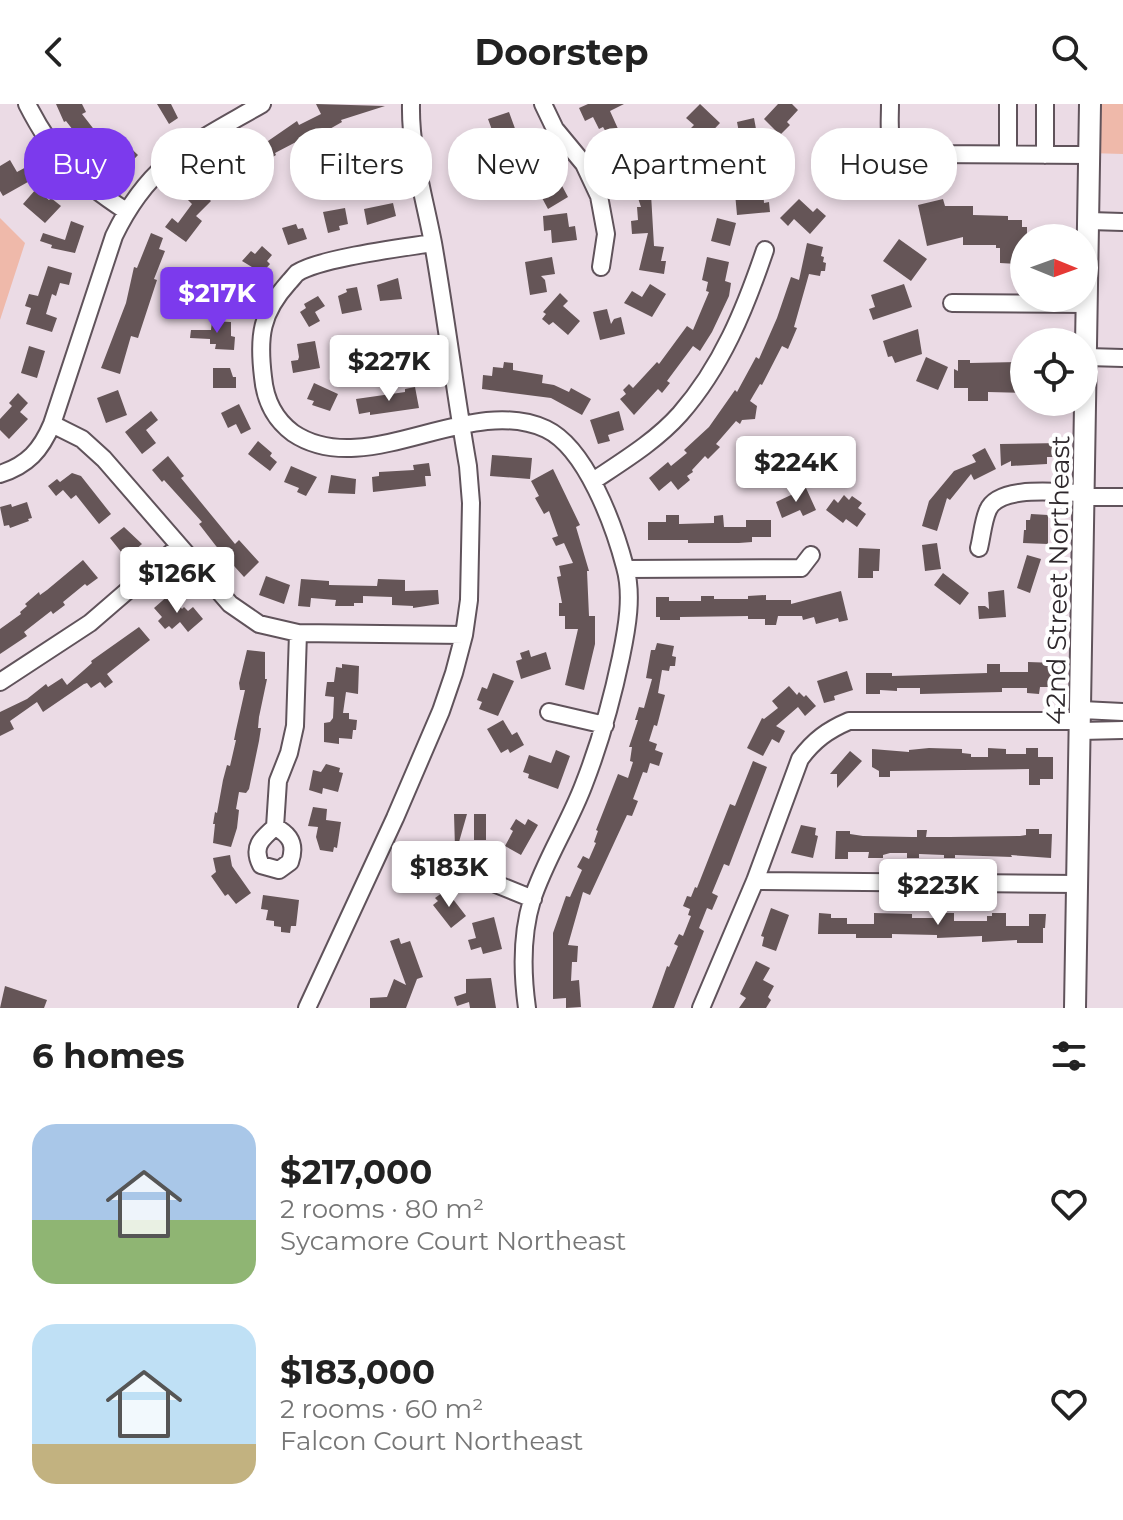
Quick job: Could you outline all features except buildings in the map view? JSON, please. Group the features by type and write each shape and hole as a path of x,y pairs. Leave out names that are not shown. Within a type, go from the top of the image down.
{"main road":[{"name":"42nd Street Northeast","path":"1089,224 1090,104"},
{"name":"42nd Street Northeast","path":"1075,1008 1086,416"}],"street":[{"path":"27,104 61,159 88,187 126,211"},
{"path":"0,474 25,464 42,447 114,236 126,211 169,160 262,104"},
{"path":"307,1008 441,711 464,635 471,556 471,503 433,243 415,159 411,104"},
{"path":"543,104 555,129 584,164 599,196 606,234 601,267"},
{"path":"890,104 890,138 900,151 922,154 1089,155"},
{"path":"1008,104 1008,154"},
{"path":"1045,104 1045,155"},
{"path":"1089,221 1123,222"},
{"path":"433,243 327,263 297,273 274,299 265,315 261,334 265,391 282,424 310,444 341,449 461,426 526,421 566,442 593,481 626,569 628,601 625,638 605,725 584,785 533,899 523,952 527,1008"},
{"path":"593,481 640,449 679,415 709,376 731,339 765,250"},
{"path":"952,303 1010,303"},
{"path":"1098,357 1123,358"},
{"path":"52,424 82,439 104,459 230,604 259,624 298,633 464,635"},
{"path":"979,548 988,507 999,497 1016,493 1123,497"},
{"path":"0,682 90,623 178,547"},
{"path":"626,569 801,568 811,555"},
{"path":"275,827 278,781 295,726 298,633"},
{"path":"549,712 605,725"},
{"path":"701,1008 755,881 800,759 811,744 827,731 849,721 1081,721 1123,712"},
{"path":"1081,721 1123,730"},
{"path":"486,880 533,899"},
{"path":"755,881 1078,884"}],"shaded area":[{"path":"1090,104 1123,104 1123,154 1089,153"},
{"path":"0,218 25,243 0,320"}]}
